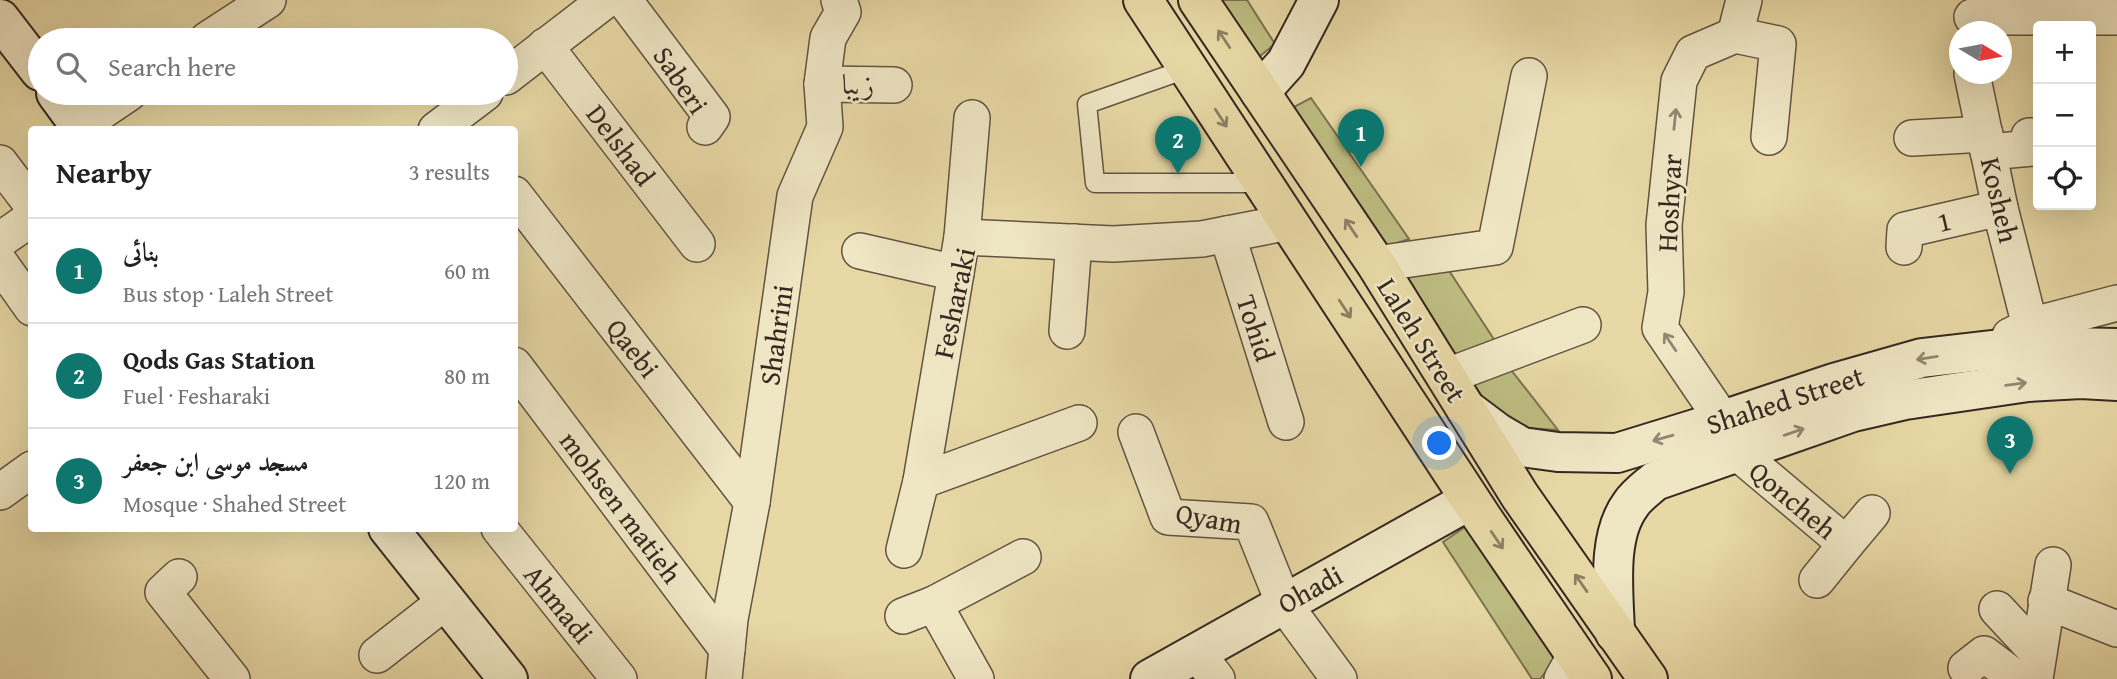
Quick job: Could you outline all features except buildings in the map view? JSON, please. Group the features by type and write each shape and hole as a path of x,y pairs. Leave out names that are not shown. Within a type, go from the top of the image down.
{"main road":[{"name":"Laleh Street","path":"1143,0 1470,499 1577,671"},
{"name":"Laleh Street","path":"1198,0 1376,264 1520,496 1648,679"},
{"path":"1259,92 1286,63 1319,0"},
{"path":"0,19 28,55"},
{"path":"65,105 80,126"},
{"name":"Shahed Street","path":"1465,410 1522,447 1558,452 1616,453 1833,383 1922,358 2026,346 2117,348"},
{"name":"Shahed Street","path":"1615,633 1613,561 1620,521 1631,502 1655,481 1853,412 1905,400 2028,382 2081,379 2117,381"},
{"name":"Ohadi","path":"1150,679 1207,666 1284,604 1470,499"},
{"path":"391,532 508,679"}],"street":[{"path":"225,28 268,0"},
{"path":"518,67 606,0"},
{"name":"Saberi","path":"624,0 712,117 705,127"},
{"name":"Shahrini","path":"725,664 730,620 752,502 795,196 825,127 822,84 828,38 843,12 839,0"},
{"path":"1744,0 1735,36 1778,44 1769,136"},
{"path":"1972,16 2117,16"},
{"name":"Hoshyar","path":"1735,36 1693,53 1679,81 1664,225 1666,292 1660,328 1722,419 1738,453"},
{"name":"Delshad","path":"545,46 697,244"},
{"path":"1376,264 1495,247 1529,76"},
{"name":"زیبا","path":"822,84 894,85"},
{"name":"Kosheh","path":"1974,84 2000,208 2030,326"},
{"path":"84,126 113,105"},
{"path":"452,125 473,105"},
{"path":"962,237 972,118"},
{"path":"1912,138 2033,148 2029,136 2033,136"},
{"path":"0,163 28,200"},
{"name":"Qaebi","path":"518,199 752,502"},
{"name":"1","path":"1904,247 1905,230 2000,208"},
{"path":"0,240 28,221"},
{"name":"Fesharaki","path":"904,550 922,481 962,237 1114,244 1202,239 1289,222"},
{"name":"Tohid","path":"1227,234 1286,422"},
{"path":"1067,331 1074,242"},
{"path":"860,251 956,272"},
{"path":"0,263 28,302"},
{"path":"1983,350 2030,326 2117,303"},
{"path":"1445,377 1583,325"},
{"name":"mohsen matieh","path":"518,371 725,664"},
{"path":"922,481 1079,423"},
{"name":"Qyam","path":"1136,432 1168,517 1251,522 1284,604"},
{"name":"Qoncheh","path":"1738,453 1846,544 1817,580"},
{"path":"0,492 28,472"},
{"path":"1846,544 1872,513"},
{"name":"Ahmadi","path":"502,532 618,679"},
{"path":"976,679 919,610 1023,557"},
{"path":"2030,670 2053,565"},
{"path":"179,577 163,592 232,679"},
{"path":"377,655 446,601"},
{"path":"2046,601 2117,629"},
{"path":"1284,604 1339,679"},
{"path":"1997,609 2030,670"},
{"path":"1966,668 1984,654 2030,670"}],"lane":[{"path":"1189,68 1087,104 1095,183 1263,183"}],"shaded area":[{"path":"1215,0 1247,0 1275,44 1255,60"},
{"path":"1311,98 1409,239 1382,248 1288,110"},
{"path":"1446,266 1497,344 1451,359 1398,271"},
{"path":"1508,366 1558,430 1511,427 1486,409 1468,379"},
{"path":"1471,523 1558,656 1540,679 1532,679 1443,542"}],"place":[{"name":"بنائی","path":"1361,167"},
{"name":"Qods Gas Station","path":"1178,174"},
{"name":"مسجد موسی ابن جعفر","path":"2010,474"}]}
